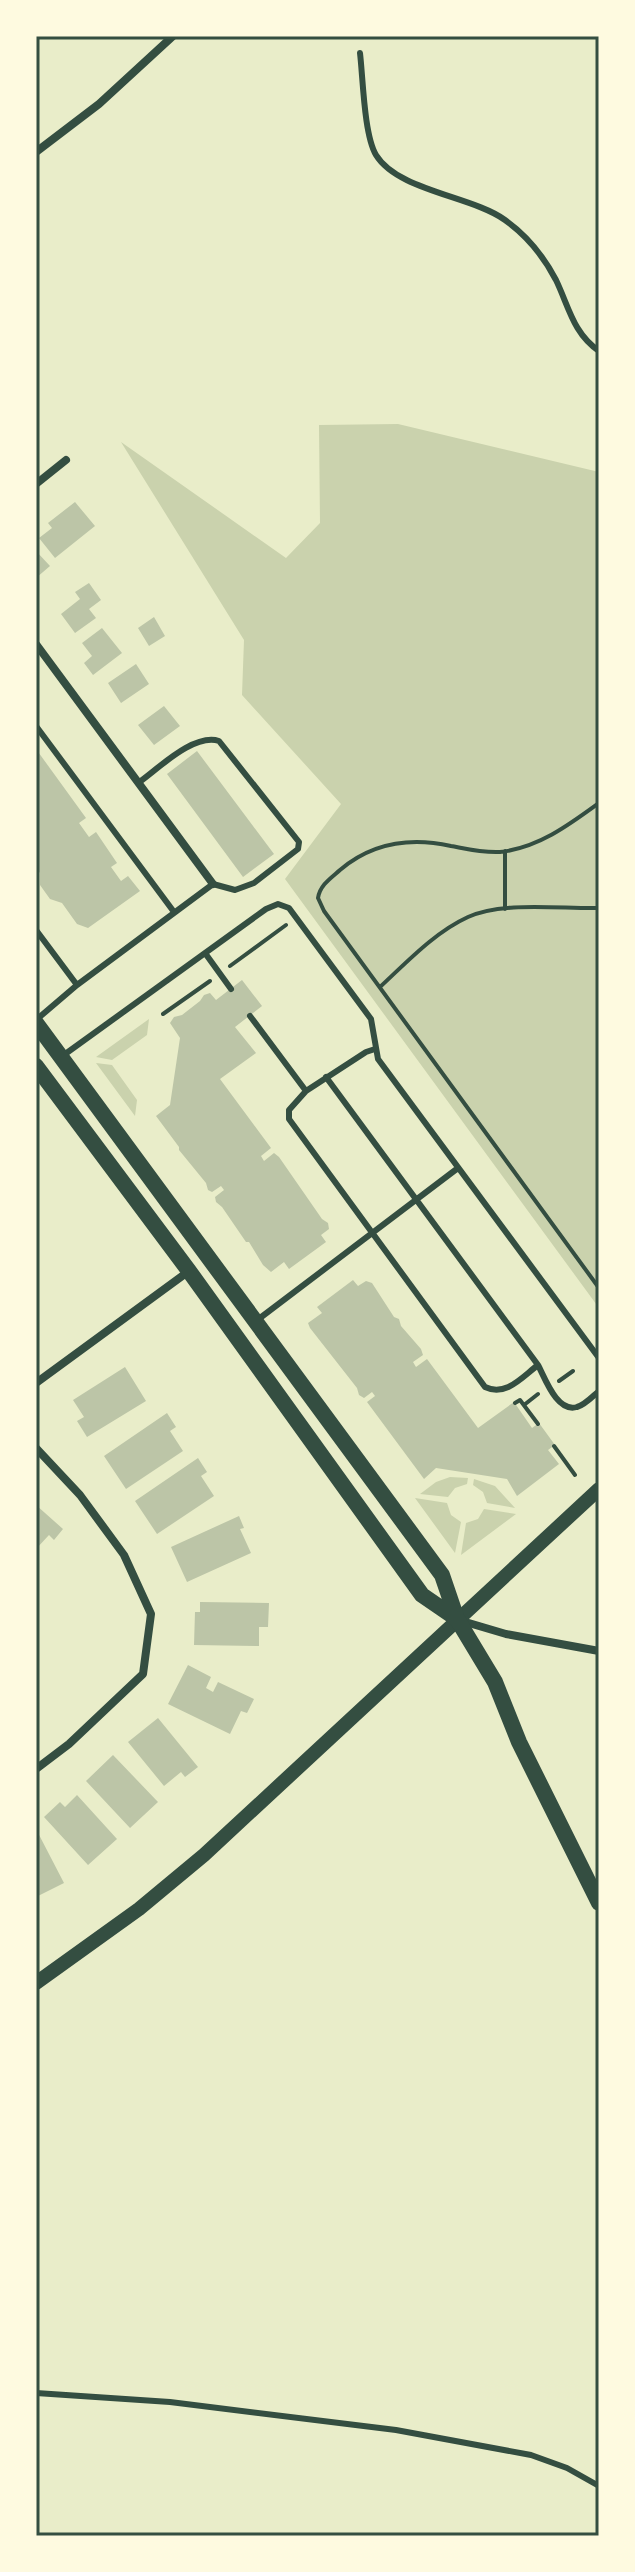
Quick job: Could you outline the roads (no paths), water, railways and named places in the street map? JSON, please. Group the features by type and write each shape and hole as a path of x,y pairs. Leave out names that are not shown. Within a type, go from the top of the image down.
{"main road":[{"path":"36,1021 442,1575 457,1619 495,1682 519,1742 599,1903"},
{"path":"36,1066 189,1271 422,1595 457,1619"}],"street":[{"path":"36,152 99,104 173,36"},
{"path":"36,484 66,460"},
{"path":"36,644 213,884"},
{"path":"36,1383 189,1271"},
{"path":"36,1448 80,1495 124,1555 151,1614 143,1674 69,1744 36,1769"},
{"path":"36,1983 139,1909 204,1855 599,1489"},
{"path":"457,1619 506,1634 599,1651"}],"lane":[{"path":"360,53 370,133 377,157 414,183 487,210 514,227 532,244 547,265 576,329 599,351"},
{"path":"36,726 174,912"},
{"path":"36,1021 77,985 213,884 235,890 254,883 298,849 299,842 219,741 209,738 196,741 138,783"},
{"path":"61,1057 266,909 278,904 289,908 371,1019 378,1059 599,1358"},
{"path":"36,930 77,985"},
{"path":"205,953 231,989"},
{"path":"250,1016 306,1091"},
{"path":"375,1049 306,1091 289,1110 289,1119 485,1387 495,1391 506,1389 538,1365"},
{"path":"326,1077 565,1406 579,1406 599,1392"},
{"path":"256,1321 458,1168"},
{"path":"36,2393 197,2405 396,2430 531,2455 567,2468 599,2486"}]}
